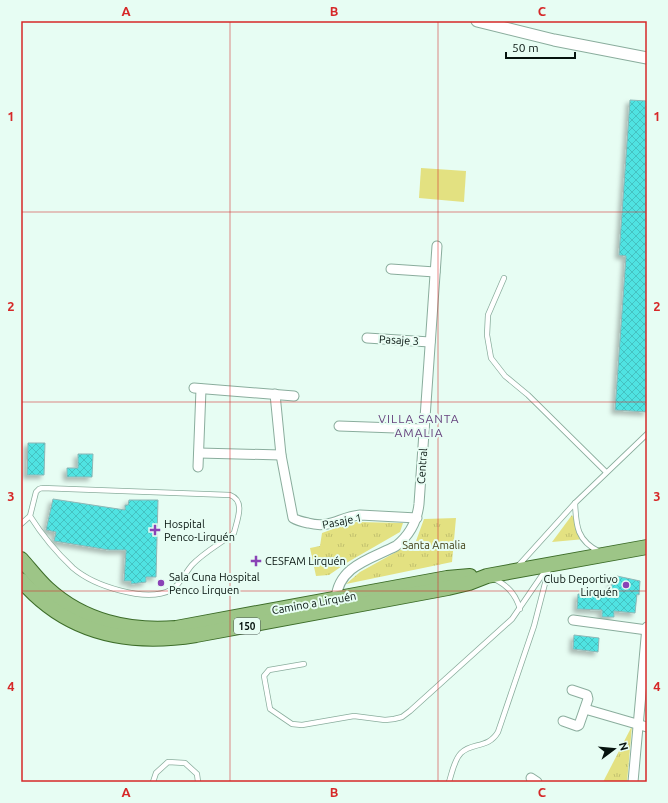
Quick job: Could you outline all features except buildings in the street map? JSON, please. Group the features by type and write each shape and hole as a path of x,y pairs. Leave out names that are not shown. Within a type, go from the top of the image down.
{"main road":[{"name":"Camino a Lirquén","path":"21,559 48,589 69,605 92,617 122,626 150,629 176,628 447,578 487,576 513,572 647,547"},
{"name":"Camino a Lirquén","path":"21,580 44,604 68,620 81,626 110,634 138,639 152,639 180,638 448,588 469,583 487,576"}],"street":[{"path":"477,21 554,40 647,58"},
{"name":"Central","path":"336,599 338,585 344,574 354,567 402,542 411,531 417,518 437,246"},
{"path":"391,269 435,272"},
{"name":"Pasaje 3","path":"367,338 430,342"},
{"path":"198,467 198,389 294,396"},
{"path":"198,453 281,455 275,394"},
{"path":"339,426 424,429"},
{"name":"Pasaje 1","path":"281,455 293,518 322,526 360,515 417,518"},
{"path":"573,620 647,629 643,726 633,782"},
{"path":"563,721 578,726 588,699 588,696 572,690"},
{"path":"585,709 643,726"}],"lane":[{"path":"504,278 488,315 487,335 491,358 505,376 528,395 606,472"},
{"path":"513,572 575,503 647,434"},
{"path":"21,524 30,516 36,492 42,488 230,495 237,499 239,504 234,533 192,565 172,590 158,594 138,594 117,590 74,569 53,548 30,516"},
{"path":"575,503 578,531 591,547 605,554"},
{"path":"304,664 269,670 264,676 268,706 272,711 289,723 302,725 354,716 385,720 402,717 512,619 550,565"},
{"path":"449,782 456,760 461,753 468,749 488,743 498,732 534,626 550,565"},
{"path":"487,576 500,581 510,590 514,595 520,609"},
{"path":"153,782 156,773 168,762 185,763 197,774 198,782"}],"green space":[{"path":"421,168 466,171 464,202 419,198"},
{"path":"572,515 585,539 552,542"},
{"name":"Santa Amalia","path":"456,518 452,562 346,584 360,572 416,541 424,519"},
{"path":"357,522 403,523 400,532 348,562 329,575 316,576 310,548 320,546 322,533"},
{"path":"632,726 627,782 603,782"}],"place":[{"name":"Hospital Penco-Lirquén","path":"155,530"},
{"name":"CESFAM Lirquén","path":"256,561"},
{"name":"Sala Cuna Hospital Penco Lirquen","path":"161,583"},
{"name":"Club Deportivo Lirquén","path":"626,585"}],"district":[{"name":"VILLA SANTA AMALIA","path":"419,425"}]}
